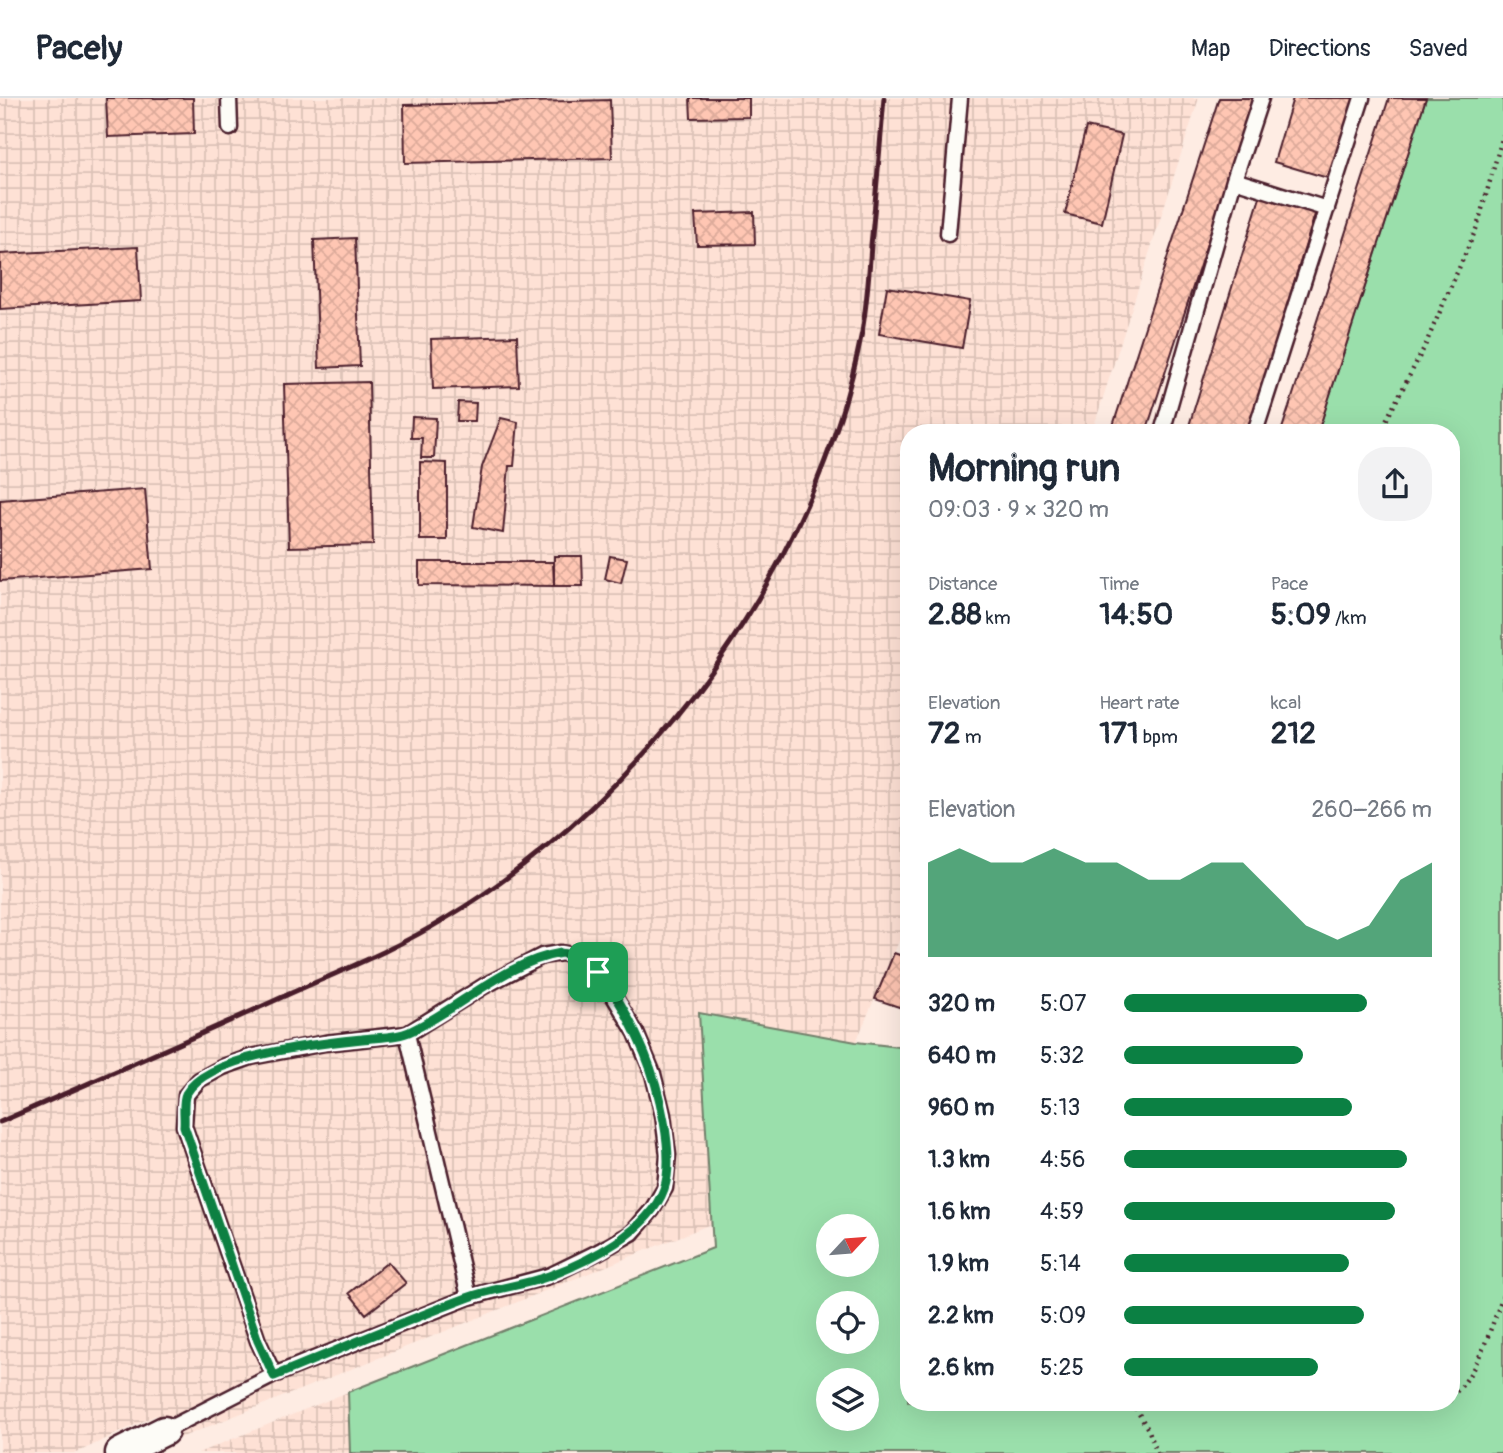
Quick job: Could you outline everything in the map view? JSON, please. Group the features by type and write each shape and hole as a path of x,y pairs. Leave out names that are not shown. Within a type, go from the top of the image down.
{"street":[{"path":"120,1453 164,1431"}],"lane":[{"path":"229,98 230,128"},
{"path":"948,234 960,98"},
{"path":"1164,424 1234,180 1261,98"},
{"path":"1258,424 1362,98"},
{"path":"1234,180 1327,209"},
{"path":"164,1431 274,1376 469,1297 549,1276 632,1233 652,1210 665,1188 668,1155 663,1115 653,1074 636,1034 611,991 598,972 577,956 561,953 542,956 484,986 407,1034 325,1043 251,1057 223,1067 199,1080 186,1095 184,1126 258,1341 274,1376"},
{"path":"407,1034 469,1297"}],"path":[{"path":"1384,424 1424,348 1477,227 1503,135"},
{"path":"1460,1390 1489,1336 1503,1295"},
{"path":"1137,1411 1149,1431 1157,1453"}],"shaded area":[{"path":"0,98 1199,98 1095,424 900,424 900,939 856,1042 699,1013 711,1224 170,1442 156,1415 76,1453 0,1453"},
{"path":"348,1392 350,1453 198,1453"}],"green space":[{"path":"1426,98 1503,98 1503,1453 350,1453 348,1392 713,1248 699,1013 856,1042 900,1047 900,1411 1460,1411 1460,424 1321,424"}],"building":[{"path":"106,98 193,98 194,134 108,137"},
{"path":"690,98 749,98 749,117 691,118"},
{"path":"1219,98 1254,98 1149,424 1114,424"},
{"path":"1293,98 1355,98 1331,179 1274,162"},
{"path":"1389,98 1426,98 1321,424 1284,424"},
{"path":"610,100 612,158 405,163 404,105"},
{"path":"1086,127 1122,135 1102,223 1065,214"},
{"path":"1261,194 1316,211 1250,424 1189,424"},
{"path":"754,212 755,244 697,245 695,214"},
{"path":"355,238 360,366 319,368 314,240"},
{"path":"138,247 141,301 0,309 0,254"},
{"path":"887,287 970,301 962,348 879,334"},
{"path":"517,336 519,386 433,389 431,339"},
{"path":"369,382 373,545 289,547 284,384"},
{"path":"458,402 476,403 475,421 457,421"},
{"path":"412,417 436,418 434,458 421,458 422,438 411,438"},
{"path":"501,418 518,422 514,466 509,466 503,533 473,527 482,467"},
{"path":"420,462 447,463 447,540 420,540"},
{"path":"145,489 152,569 0,581 0,500"},
{"path":"554,556 582,556 583,586 554,586"},
{"path":"610,556 627,559 621,583 605,579"},
{"path":"419,562 553,562 554,586 419,585"},
{"path":"894,953 900,955 900,1007 875,999"},
{"path":"388,1262 406,1283 366,1314 349,1293"}],"railway":[{"path":"0,1122 390,949 448,917 522,866 592,807 656,740 714,666 765,587 807,505 840,419 865,311 884,98"}],"route":[{"path":"561,953 577,956 598,972 636,1034 653,1074 663,1115 668,1155 665,1188 652,1210 632,1233 549,1276 469,1297 274,1376 258,1341 184,1126 186,1095 199,1080 223,1067 251,1057 325,1043 407,1034 484,986 542,956 561,953"}]}
